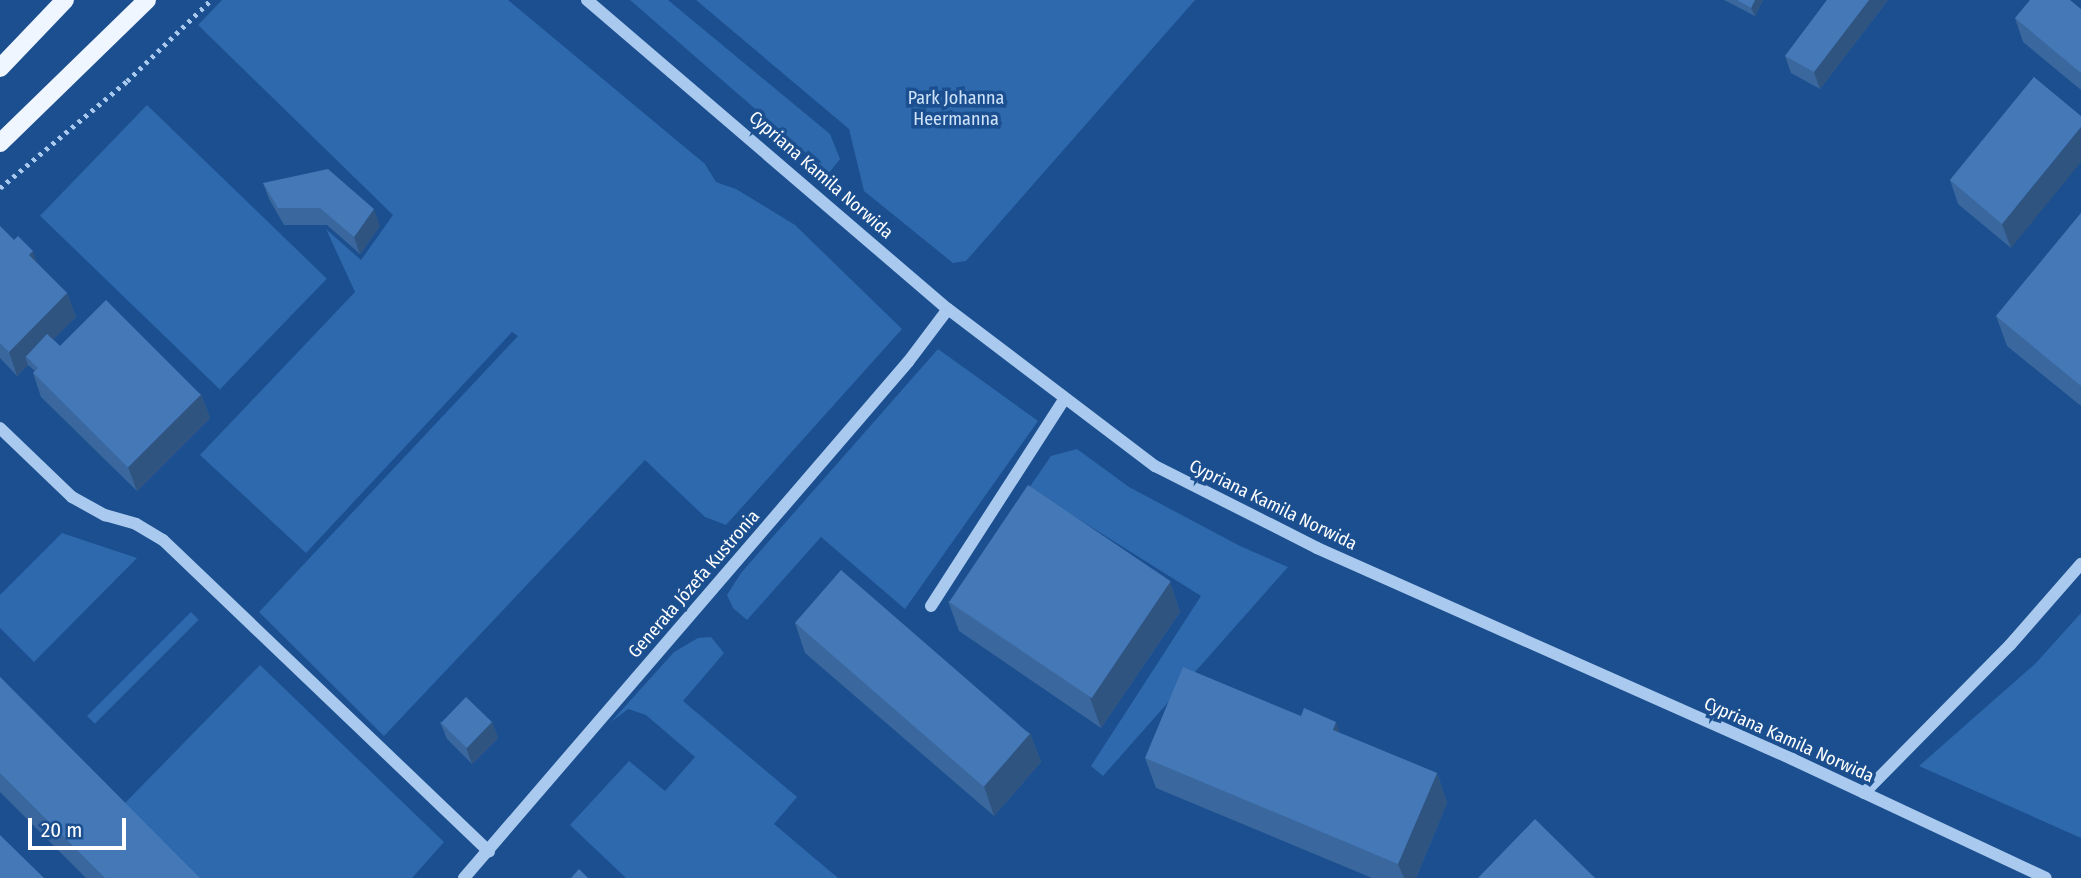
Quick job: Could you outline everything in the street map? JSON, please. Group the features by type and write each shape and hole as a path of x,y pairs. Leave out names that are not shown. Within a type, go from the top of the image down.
{"main road":[{"path":"0,68 65,0"},
{"path":"0,143 147,0"}],"street":[{"name":"Cypriana Kamila Norwida","path":"587,0 948,309 1064,400 1155,466 1317,548 1864,793 2046,878"},
{"name":"Generała Józefa Kustronia","path":"464,878 908,362 948,309"},
{"path":"931,606 1064,400"},
{"path":"0,428 72,497 105,515 136,524 163,540 488,852"},
{"path":"1864,793 2010,645 2081,564"}],"path":[{"path":"0,188 127,81 211,0"}],"green space":[{"path":"222,0 508,0 705,164 716,182 736,189 795,225 902,329 726,525 705,517 645,460 384,736 259,612 518,336 512,332 306,553 200,455 355,292 326,229 361,260 393,215 198,25"},
{"path":"630,0 668,0 830,134 840,159 829,173"},
{"name":"Park Johanna Heermanna","path":"696,0 1195,0 966,261 953,263 864,191 849,129"},
{"path":"147,105 327,279 220,389 40,216"},
{"path":"938,349 1038,421 905,609 821,537 747,620 733,608 727,595 741,573"},
{"path":"1077,449 1129,487 1240,546 1288,567 1103,776 1091,766 1201,596 1029,488 1051,456"},
{"path":"62,533 137,558 34,662 0,628 0,595"},
{"path":"191,612 199,620 95,724 87,716"},
{"path":"2081,613 2081,838 1919,766 2036,663"},
{"path":"711,637 724,653 683,701 797,797 774,824 838,878 626,878 570,825 629,761 665,791 695,757 646,715 628,709 611,722 674,652 698,638"},
{"path":"260,665 444,842 412,878 199,878 125,803"}],"building":[{"path":"1737,0 1755,0 1751,8"},
{"path":"1827,0 1869,0 1814,72 1785,56"},
{"path":"2030,0 2070,0 2081,9 2081,73 2015,18"},
{"path":"2034,77 2081,116 2081,127 2002,224 1950,180"},
{"path":"328,169 374,209 354,237 320,208 278,208 263,183"},
{"path":"2081,213 2081,386 1996,316"},
{"path":"0,226 14,240 18,236 33,251 29,255 67,293 9,352 0,343"},
{"path":"106,300 201,395 128,468 33,373"},
{"path":"47,334 60,346 39,369 26,357"},
{"path":"1028,485 1171,581 1092,698 949,602"},
{"path":"841,570 1030,734 984,787 795,623"},
{"path":"1183,667 1301,716 1304,708 1336,722 1333,730 1437,773 1398,864 1145,758"},
{"path":"0,677 200,878 105,878 0,773"},
{"path":"466,697 492,722 467,748 441,723"},
{"path":"1535,819 1595,878 1478,878"},
{"path":"0,835 44,878 0,878"},
{"path":"579,869 588,878 571,878"}]}
